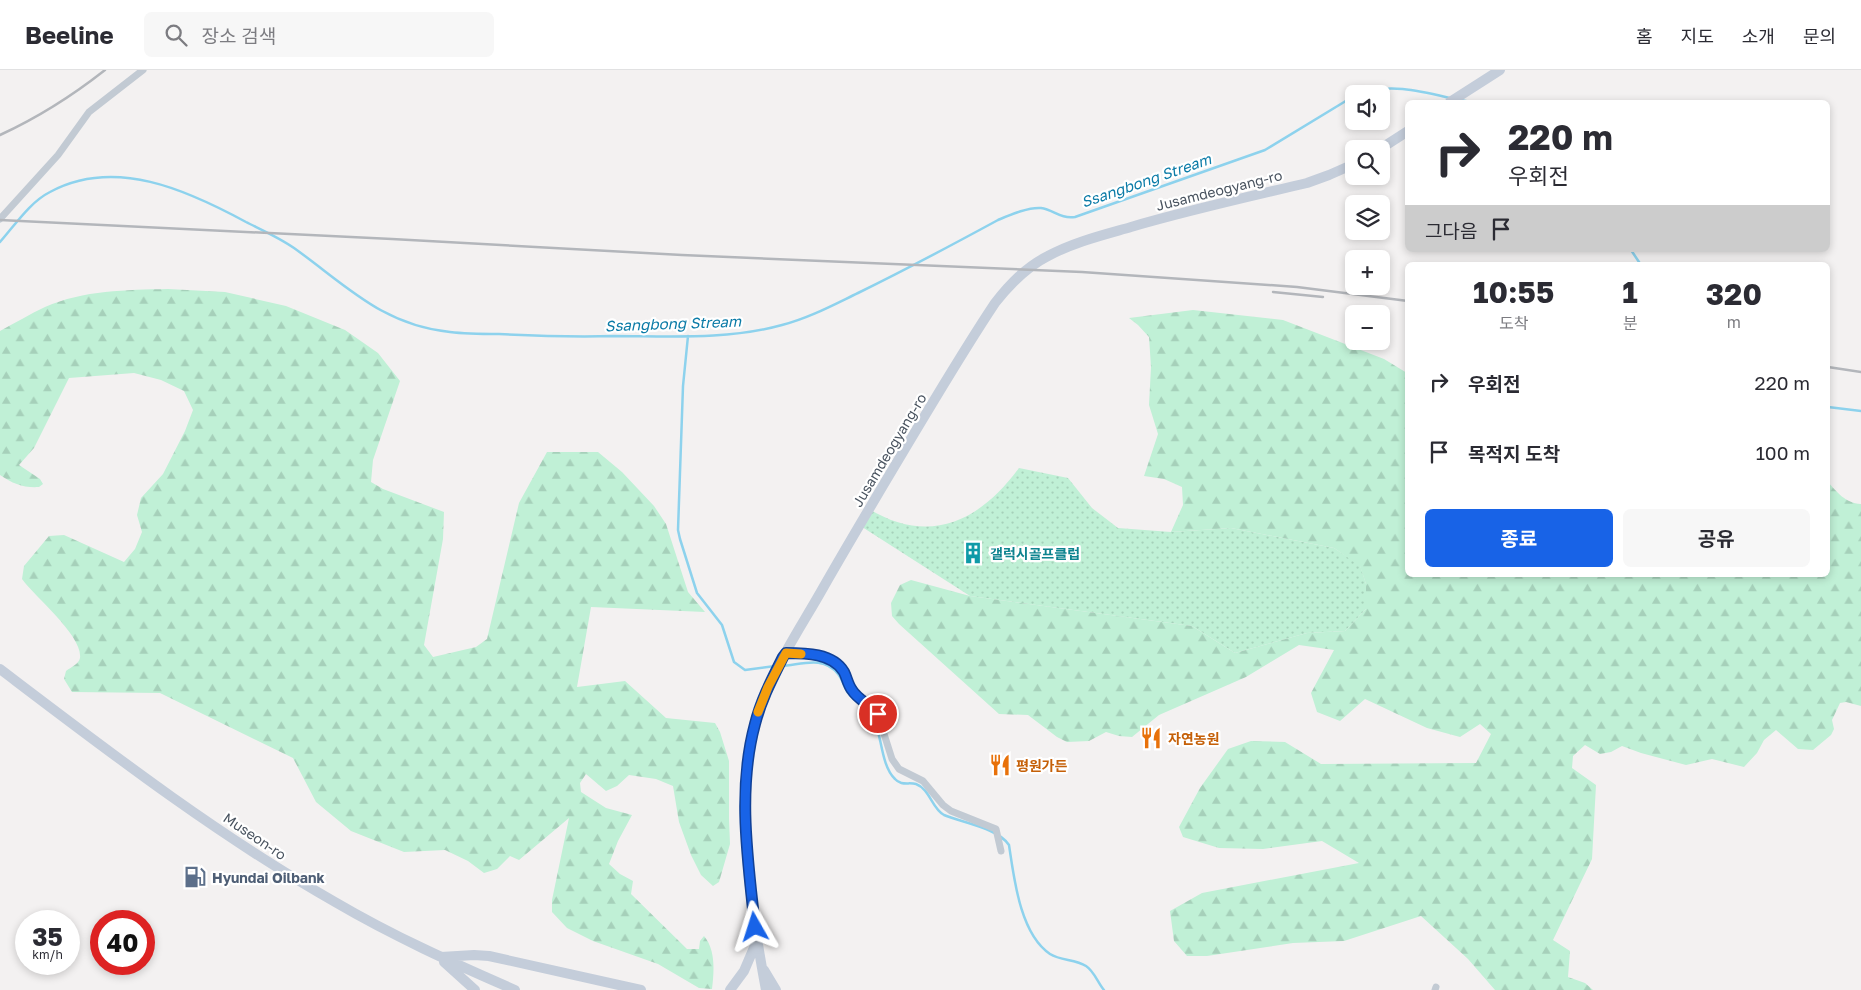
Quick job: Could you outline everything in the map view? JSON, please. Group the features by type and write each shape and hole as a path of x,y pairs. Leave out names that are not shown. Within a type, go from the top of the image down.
{"street":[{"path":"0,219 58,155 89,112 142,70"},
{"path":"1453,100 1500,70"},
{"path":"1390,143 1405,133"},
{"name":"Jusamdeogyang-ro","path":"766,990 757,942 746,837 746,785 754,725 775,673 785,655 865,516 981,325 1008,287 1023,272 1048,256 1079,242 1153,221 1307,183 1345,168"},
{"path":"785,655 823,657 839,666 853,692 878,714 892,759 898,769 923,781 951,812 992,826 997,831 1000,851"},
{"name":"Museon-ro","path":"0,669 129,765 245,847 335,902 438,957 515,990"},
{"path":"730,990 744,972 757,942"},
{"path":"438,957 474,954 489,956 641,990"},
{"path":"438,957 475,990"},
{"path":"761,965 776,990"}],"green space":[{"path":"168,289 225,292 286,306 345,330 378,353 400,381 373,460 371,482 383,489 444,512 443,539 424,645 433,657 476,647 487,639 519,503 547,452 598,452 622,472 654,506 666,524 688,592 705,612 591,607 577,687 625,681 666,718 715,723 720,732 729,761 730,844 719,882 713,886 701,875 691,855 679,822 673,786 656,779 629,775 617,786 606,791 586,774 580,783 581,792 606,808 632,815 618,841 609,864 620,874 633,881 631,894 687,949 699,949 700,941 704,936 711,948 712,954 714,968 712,989 699,988 658,964 593,941 567,928 552,912 552,900 569,818 519,860 510,856 497,869 484,873 468,861 445,850 404,852 351,831 316,802 293,758 160,693 72,692 64,679 66,671 76,664 80,658 79,649 67,628 22,579 24,566 49,536 64,535 124,562 135,549 142,532 137,515 141,498 163,474 185,431 193,410 184,391 161,380 134,373 69,378 34,448 19,465 40,479 43,484 39,487 34,487 14,483 0,475 0,331 45,307 75,297 105,292"},
{"path":"1193,310 1283,320 1345,344 1345,350 1361,350 1384,359 1405,372 1405,577 1830,577 1830,484 1850,502 1861,504 1861,706 1846,702 1840,703 1832,720 1834,729 1831,735 1813,750 1798,749 1776,730 1764,740 1757,753 1744,767 1712,759 1686,765 1622,746 1611,752 1600,754 1585,745 1573,756 1572,768 1596,785 1592,859 1553,940 1570,951 1568,977 1585,983 1593,990 1495,990 1468,959 1421,916 1344,941 1293,943 1207,956 1187,956 1174,941 1170,911 1202,893 1359,863 1322,841 1263,849 1219,848 1183,837 1179,827 1200,788 1228,749 1251,741 1285,742 1321,764 1476,763 1491,734 1480,724 1460,737 1427,728 1365,699 1340,721 1317,712 1311,693 1334,650 1299,645 1246,677 1159,715 1132,737 1106,732 1089,741 1067,742 1057,737 1028,715 999,714 892,616 891,603 900,585 911,580 970,596 1192,626 1235,653 1307,633 1345,631 1366,609 1366,584 1360,566 1334,548 1231,528 1171,532 1183,505 1182,487 1164,479 1144,476 1158,434 1149,405 1151,367 1149,337 1129,318"},
{"name":"갤럭시골프클럽","path":"1019,468 1068,478 1092,508 1118,528 1171,532 1231,528 1334,548 1360,565 1366,584 1366,609 1345,631 1307,633 1235,653 1192,626 970,596 859,525 869,509 891,520 913,526 933,526 952,522 970,514 988,502"}],"waterway":[{"name":"Ssangbong Stream","path":"1390,89 1404,89 1450,98"},
{"name":"Ssangbong Stream","path":"0,242 29,208 50,192 75,182 100,177 125,178 175,189 223,210 289,244 348,289 384,312 426,328 462,333 557,336 699,336 741,333 782,325 821,311 998,220 1019,212 1041,208 1061,216 1075,217 1265,150 1345,101"},
{"name":"Ssangbong Stream","path":"1632,252 1639,262"},
{"path":"688,336 683,386 678,530 680,539 697,593 722,625 734,662 745,670 775,666"},
{"name":"Ssangbong Stream","path":"1830,407 1861,411"},
{"path":"781,666 811,662 832,668 840,676 849,694 872,715 878,730 886,765 897,781 916,784 921,787 944,815 989,830 1004,839 1009,845 1020,904 1032,933 1040,945 1050,954 1077,962 1089,968 1104,990"}],"railway":[{"path":"0,135 54,106 105,70"},
{"path":"0,220 682,255 1082,272 1297,287 1405,301"},
{"path":"1273,292 1323,297"},
{"path":"1830,367 1861,372"}],"slow traffic":[{"path":"758,712 783,657 786,653 801,654"}],"place":[{"name":"갤럭시골프클럽","path":"973,553"},
{"name":"자연농원","path":"1151,738"},
{"name":"평원가든","path":"1000,765"},
{"name":"Hyundai Oilbank","path":"195,877"}],"route":[{"path":"755,927 746,829 746,785 749,753 754,725 761,705 783,657 786,653 806,654 823,657 834,662 844,673 853,692 878,714"}]}
